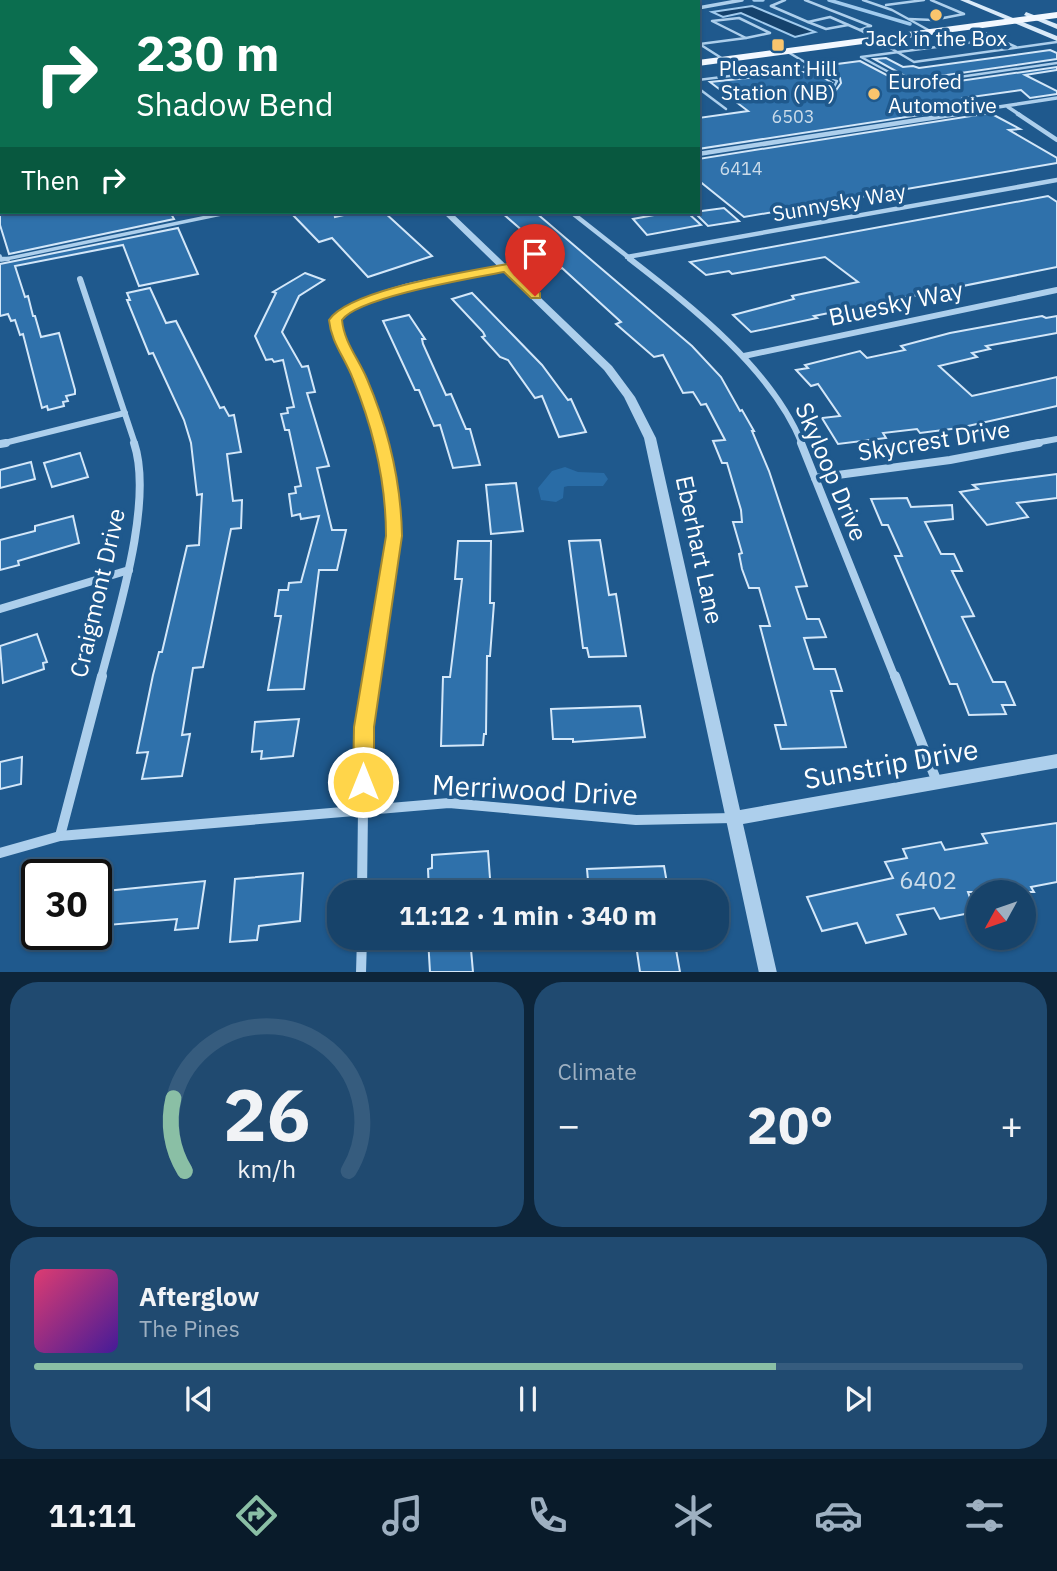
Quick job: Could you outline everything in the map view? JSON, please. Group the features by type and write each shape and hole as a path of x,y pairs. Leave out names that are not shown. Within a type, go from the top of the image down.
{"main road":[{"path":"963,0 1018,16 1036,18 1057,15"},
{"path":"700,63 971,27 1018,16 1057,41"},
{"path":"1036,18 1057,27"}],"street":[{"path":"700,8 742,0"},
{"path":"700,154 1057,98"},
{"path":"1007,106 1057,140"},
{"name":"Sunnysky Way","path":"627,257 1057,180"},
{"name":"Eberhart Lane","path":"448,214 507,268 615,376 635,406 650,438 768,972"},
{"name":"Skyloop Drive","path":"573,214 709,323 744,356 774,392 787,413 815,478 937,783"},
{"path":"362,880 364,727 394,536 394,507 386,463 360,379 337,335 335,320 340,312 359,302 446,279 507,268"},
{"name":"Craigmont Drive","path":"60,836 128,570 141,484 138,454 80,279"},
{"name":"Bluesky Way","path":"744,356 1057,290"},
{"path":"0,444 125,413"},
{"name":"Skycrest Drive","path":"815,478 950,460 1057,439"},
{"path":"0,609 128,570"},
{"name":"Sunstrip Drive","path":"734,818 1057,761"},
{"name":"Merriwood Drive","path":"0,853 60,836 449,803 636,820 734,818"},
{"path":"361,972 362,950"}],"lane":[{"path":"771,6 783,0"},
{"path":"805,0 871,26 860,30"},
{"path":"863,0 882,6 932,32"},
{"path":"882,6 924,0"},
{"path":"909,19 933,20 964,15 931,0"},
{"path":"771,6 826,29 848,25"},
{"path":"808,22 830,17 860,30 914,62 1057,41"},
{"path":"700,44 746,38 768,35 770,33 739,19 712,21 746,38"},
{"path":"971,27 1019,48"},
{"path":"997,39 861,57 911,84 1057,63"},
{"path":"700,45 723,59"},
{"path":"786,51 837,81 832,89 806,93"},
{"path":"700,80 811,66"},
{"path":"700,90 726,109"},
{"path":"0,259 221,214"}],"shaded area":[{"path":"752,6 815,32 795,37 741,13 723,17 712,12"},
{"path":"565,467 578,472 604,473 608,479 603,486 564,487 563,498 556,502 541,500 538,488 552,471"}],"building":[{"path":"1050,50 1057,53 1057,59 912,80 874,59 886,58 903,67 919,68"},
{"path":"860,61 911,88 1057,67 1057,70 1025,75 1057,91 1057,94 1030,98 1021,90 964,98 978,106 700,149 700,118 748,111 710,82 813,71 832,83 804,90 802,94 807,97 834,93 841,83 840,78 822,66"},
{"path":"990,113 1020,129 1009,130 1057,158 1057,163 744,217 700,182 700,159"},
{"path":"1048,196 1057,202 1057,267 814,316 817,318 751,332 733,315 794,299 792,296 858,282 825,257 732,274 729,271 706,275 690,262"},
{"path":"724,208 739,221 708,226 696,214 700,214 700,211"},
{"path":"0,214 171,214 174,219 9,254 0,225"},
{"path":"292,214 334,214 335,217 348,214 386,214 432,256 368,277 332,238 319,242"},
{"path":"503,214 537,214 692,346 721,377 740,411 742,410 754,431 769,471 807,586 796,587 807,619 819,619 826,637 804,638 814,669 835,669 842,691 831,691 846,747 781,749 775,725 786,725 760,626 770,626 759,588 749,588 742,569 739,554 742,553 733,522 742,522 741,510 727,463 722,463 713,441 725,440 706,404 701,405 693,392 683,393 663,355 654,357 616,324 621,322 562,268 557,270 543,257 532,260 516,247 528,244 524,241 532,239"},
{"path":"659,214 689,214 701,225 647,235 633,219"},
{"path":"178,228 198,274 139,286 123,245 15,266 41,337 59,333 75,390 75,394 66,396 68,401 63,402 64,406 48,410 47,406 42,408 23,334 20,335 15,320 11,321 8,314 0,316 0,264"},
{"path":"305,273 324,280 299,296 282,332 302,367 308,366 315,392 307,393 329,466 317,468 332,530 346,530 337,570 319,570 304,689 268,690 281,616 275,616 279,590 288,590 289,583 301,582 319,516 301,519 300,514 292,516 289,494 296,493 295,487 301,486 289,430 285,430 281,414 288,413 287,408 294,407 283,360 266,360 255,336 276,293 273,292"},
{"path":"150,288 166,323 176,321 220,408 224,407 229,416 234,415 241,452 227,454 233,501 242,500 241,528 231,529 203,667 193,668 182,735 190,734 182,776 142,779 148,752 137,753 153,675 159,652 162,652 187,546 199,545 202,494 197,495 191,443 184,420 153,353 149,354 127,300 130,300 127,293"},
{"path":"472,293 542,365 568,400 571,399 586,432 559,437 542,396 535,398 508,360 500,357 482,337 485,336 483,332 452,299"},
{"path":"409,315 425,339 422,339 423,344 446,395 451,394 466,429 470,429 480,465 453,468 440,425 434,426 419,390 415,390 383,321"},
{"path":"1042,316 1057,316 1057,333 986,346 990,349 972,353 977,357 939,366 972,396 1057,377 1057,406 959,428 920,433 917,429 883,433 886,438 838,444 822,418 840,416 818,384 811,386 796,370 808,368 805,365 860,351 867,358 905,350 901,346 950,333"},
{"path":"80,453 88,477 52,487 44,463"},
{"path":"31,462 35,479 0,488 0,470"},
{"path":"1057,474 1057,498 1017,503 1028,517 987,525 960,492 978,489 973,485"},
{"path":"516,483 523,531 491,534 486,485"},
{"path":"907,498 911,507 952,505 953,519 925,522 941,554 954,554 962,571 952,571 974,616 962,617 993,682 1005,682 1015,705 1002,705 1006,714 969,715 957,684 950,684 895,556 902,556 888,525 882,525 871,499"},
{"path":"73,516 79,543 18,561 19,565 0,570 0,540 35,531 35,526"},
{"path":"600,540 609,595 616,594 626,656 589,657 587,648 583,648 569,541"},
{"path":"458,541 491,541 490,603 494,603 490,656 487,656 486,734 483,745 441,746 443,677 450,677 462,579 455,579"},
{"path":"37,634 47,662 43,663 44,669 3,683 0,646"},
{"path":"640,706 645,737 573,742 573,739 553,739 551,709"},
{"path":"299,719 293,756 261,759 262,751 252,752 255,722"},
{"path":"22,757 21,784 0,789 0,762"},
{"path":"1057,823 1057,882 1036,886 1036,880 966,880 966,914 940,919 934,908 897,915 906,934 866,943 857,923 822,931 807,897 893,878 885,862 907,858 903,849 941,842 945,850 987,843 982,834"},
{"path":"488,851 490,880 428,880 432,855"},
{"path":"664,866 666,880 588,880 587,869"},
{"path":"303,873 300,921 259,926 257,940 230,942 235,879"},
{"path":"205,881 198,928 175,930 177,919 112,925 112,890"},
{"path":"429,950 471,950 473,972 430,972"},
{"path":"637,950 676,950 680,972 640,972"}],"waterway":[{"path":"754,0 763,0"},
{"path":"829,0 910,24"}],"place":[{"name":"Jack in the Box","path":"936,15"},
{"name":"Pleasant Hill Station (NB)","path":"778,45"},
{"name":"Eurofed Automotive","path":"874,94"}],"route":[{"path":"363,782 364,727 394,536 394,507 386,463 360,379 337,335 335,320 340,312 359,302 446,279 507,268 535,296"}]}
